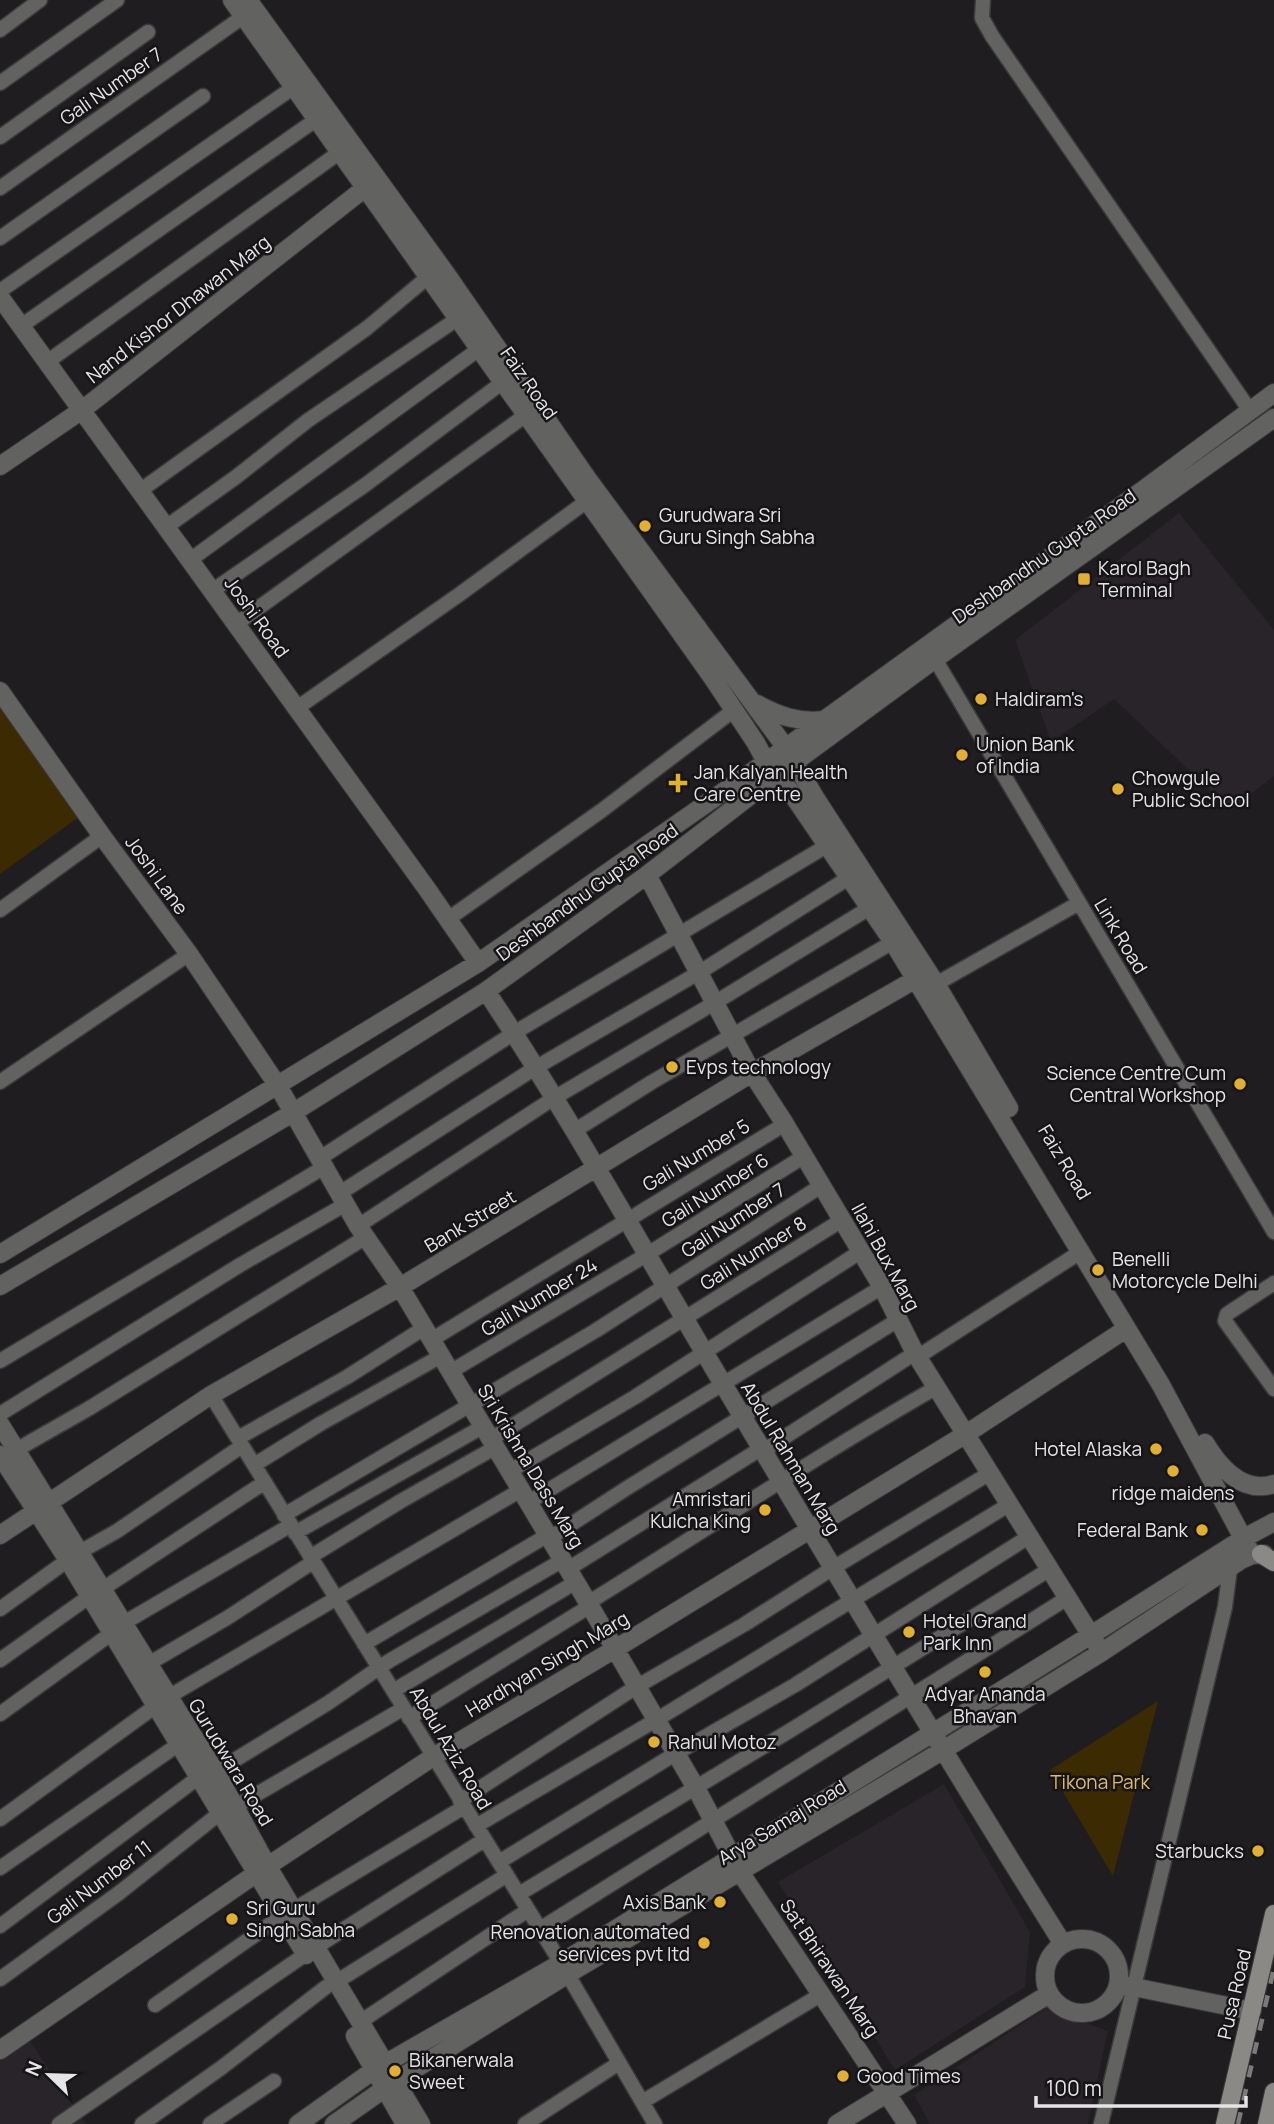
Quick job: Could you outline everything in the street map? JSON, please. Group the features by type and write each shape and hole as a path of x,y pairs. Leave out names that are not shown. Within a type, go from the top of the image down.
{"main road":[{"name":"Pusa Road","path":"1225,2124 1274,1914"},
{"path":"1267,2124 1274,2092"}],"street":[{"path":"0,30 40,0"},
{"path":"0,83 117,0"},
{"name":"Faiz Road","path":"232,0 246,8 294,87 340,152 371,184 447,275 587,478 790,755 936,984 1215,1459 1248,1485 1256,1487 1274,1483"},
{"path":"983,0 982,18 992,36 1251,412 1272,424"},
{"path":"246,8 371,184"},
{"name":"Gali Number 7","path":"0,188 246,8"},
{"path":"0,137 148,33"},
{"path":"0,291 294,87"},
{"path":"0,238 203,96"},
{"path":"21,326 317,119"},
{"path":"47,362 340,152"},
{"name":"Faiz Road","path":"371,184 457,319 870,906 1082,1251 1249,1535 1265,1556"},
{"name":"Nand Kishor Dhawan Marg","path":"0,466 82,410 371,184"},
{"path":"141,490 367,328 428,277"},
{"name":"Joshi Road","path":"0,297 478,963"},
{"path":"166,527 307,421 457,319"},
{"path":"190,560 479,349"},
{"path":"212,592 365,485 503,382"},
{"name":"Deshbandhu Gupta Road","path":"790,755 824,720 1274,393"},
{"path":"236,624 526,415"},
{"name":"Deshbandhu Gupta Road","path":"0,1286 294,1112 486,991 647,875 790,755 935,659 1272,424"},
{"path":"297,708 587,502"},
{"name":"Link Road","path":"935,659 1274,1232"},
{"name":"Joshi Lane","path":"0,691 102,836 190,954 278,1086"},
{"path":"752,702 792,719 810,722 824,720"},
{"path":"448,919 601,811 734,710"},
{"name":"Deshbandhu Gupta Road","path":"0,1254 478,963 772,769"},
{"path":"0,910 102,836"},
{"path":"0,1362 323,1162 514,1033 828,845"},
{"name":"Ilahi Bux Marg","path":"647,875 752,1073 842,1220 917,1355 1102,1652"},
{"path":"0,1414 240,1265 535,1068 700,972 850,877"},
{"path":"936,984 1079,903"},
{"path":"5,1457 99,1402 362,1232 554,1098 870,906"},
{"path":"574,1131 652,1082 893,942"},
{"path":"0,1082 190,954"},
{"name":"Bank Street","path":"0,1535 211,1395 400,1287 752,1073 916,979"},
{"name":"Abdul Rahman Marg","path":"486,991 627,1219 892,1668 1063,1944"},
{"name":"Sri Krishna Dass Marg","path":"278,1086 362,1232 400,1287 589,1604 696,1788 736,1865"},
{"name":"Gali Number 5","path":"0,1609 73,1557 117,1531 240,1442 347,1377 428,1334 627,1219 785,1124"},
{"name":"Gali Number 6","path":"646,1255 803,1157"},
{"name":"Gali Number 7","path":"290,1524 471,1404 665,1287 821,1186"},
{"name":"Gali Number 8","path":"490,1437 842,1220"},
{"path":"393,1691 569,1570 1082,1251"},
{"path":"510,1471 635,1397 860,1252"},
{"name":"Gali Number 24","path":"254,1465 320,1424 446,1364 646,1255"},
{"path":"1274,1283 1227,1314 1225,1321 1274,1390"},
{"path":"0,1819 162,1701 336,1600 723,1385 881,1287"},
{"path":"364,1644 549,1537 898,1320"},
{"name":"Hardhyan Singh Marg","path":"0,2050 262,1870 433,1757 966,1434 1126,1329"},
{"name":"Gali Number 11","path":"0,1979 227,1810 406,1713 589,1604 781,1480 937,1387"},
{"name":"Abdul Aziz Road","path":"211,1395 519,1894 655,2124"},
{"name":"Gurudwara Road","path":"0,1424 5,1457 41,1506 207,1774 379,2067 405,2124"},
{"path":"0,1714 117,1628 290,1524 490,1437"},
{"path":"148,1664 227,1618 490,1437"},
{"path":"155,2004 288,1913 462,1804 636,1687 745,1624 990,1473"},
{"path":"0,1660 265,1482"},
{"path":"476,1826 656,1720 1010,1504"},
{"path":"736,1865 932,1734 1249,1535 1274,1522"},
{"path":"142,2124 331,1984 675,1754 795,1685 1030,1536"},
{"name":"Arya Samaj Road","path":"334,2124 564,1968 736,1865 942,1750 1102,1652 1230,1568 1265,1556"},
{"path":"1101,2124 1127,1986 1226,1606 1230,1568"},
{"path":"519,1894 1051,1569"},
{"path":"0,1926 207,1774 401,1654 569,1570"},
{"path":"540,1929 1069,1597"},
{"name":"Gurudwara Road","path":"117,1628 148,1664 179,1744 207,1774"},
{"path":"0,1868 179,1744"},
{"path":"59,2124 311,1951 484,1840"},
{"name":"Sat Bhirawan Marg","path":"736,1865 907,2124"},
{"path":"360,2022 528,1910"},
{"path":"1127,1986 1092,2012 1072,2012 1063,2008 1049,1994 1045,1970 1052,1955 1063,1944 1075,1939 1087,1939 1099,1942 1109,1950 1116,1959 1119,1972 1127,1986 1252,2011"},
{"path":"298,2124 379,2067 564,1968"},
{"name":"Gurudwara Road","path":"331,1984 360,2022 379,2067"},
{"path":"642,2102 822,1994"},
{"path":"838,2124 1049,1994"},
{"path":"525,2124 619,2063"},
{"path":"210,2124 274,2081"},
{"name":"Gurudwara Road","path":"389,2085 421,2124"}],"shaded area":[{"path":"1179,513 1274,630 1274,776 1231,810 1114,699 1051,742 1015,640"},
{"path":"944,1784 1030,1932 1025,1987 895,2070 778,1882"},
{"path":"1046,2008 1108,2031 1088,2124 930,2124 914,2095"},
{"path":"23,2031 86,2124 0,2124 0,2048"}],"green space":[{"path":"0,702 83,814 0,874"},
{"name":"Tikona Park","path":"1158,1701 1113,1876 1050,1770"}],"railway":[{"path":"1238,2124 1274,1968"}],"place":[{"name":"Gurudwara Sri Guru Singh Sabha","path":"645,526"},
{"name":"Karol Bagh Terminal","path":"1084,579"},
{"name":"Haldiram's","path":"981,699"},
{"name":"Union Bank of India","path":"962,755"},
{"name":"Jan Kalyan Health Care Centre","path":"678,783"},
{"name":"Chowgule Public School","path":"1118,789"},
{"name":"Evps technology","path":"672,1067"},
{"name":"Science Centre Cum Central Workshop","path":"1240,1084"},
{"name":"Benelli Motorcycle Delhi","path":"1098,1270"},
{"name":"Hotel Alaska","path":"1156,1449"},
{"name":"ridge maidens","path":"1173,1471"},
{"name":"Amristari Kulcha King","path":"765,1510"},
{"name":"Federal Bank","path":"1202,1530"},
{"name":"Hotel Grand Park Inn","path":"909,1632"},
{"name":"Adyar Ananda Bhavan","path":"985,1672"},
{"name":"Rahul Motoz","path":"654,1742"},
{"name":"Starbucks","path":"1258,1851"},
{"name":"Axis Bank","path":"720,1902"},
{"name":"Sri Guru Singh Sabha","path":"232,1919"},
{"name":"Renovation automated services pvt ltd","path":"704,1943"},
{"name":"Bikanerwala Sweet","path":"395,2071"},
{"name":"Good Times","path":"843,2076"}]}
